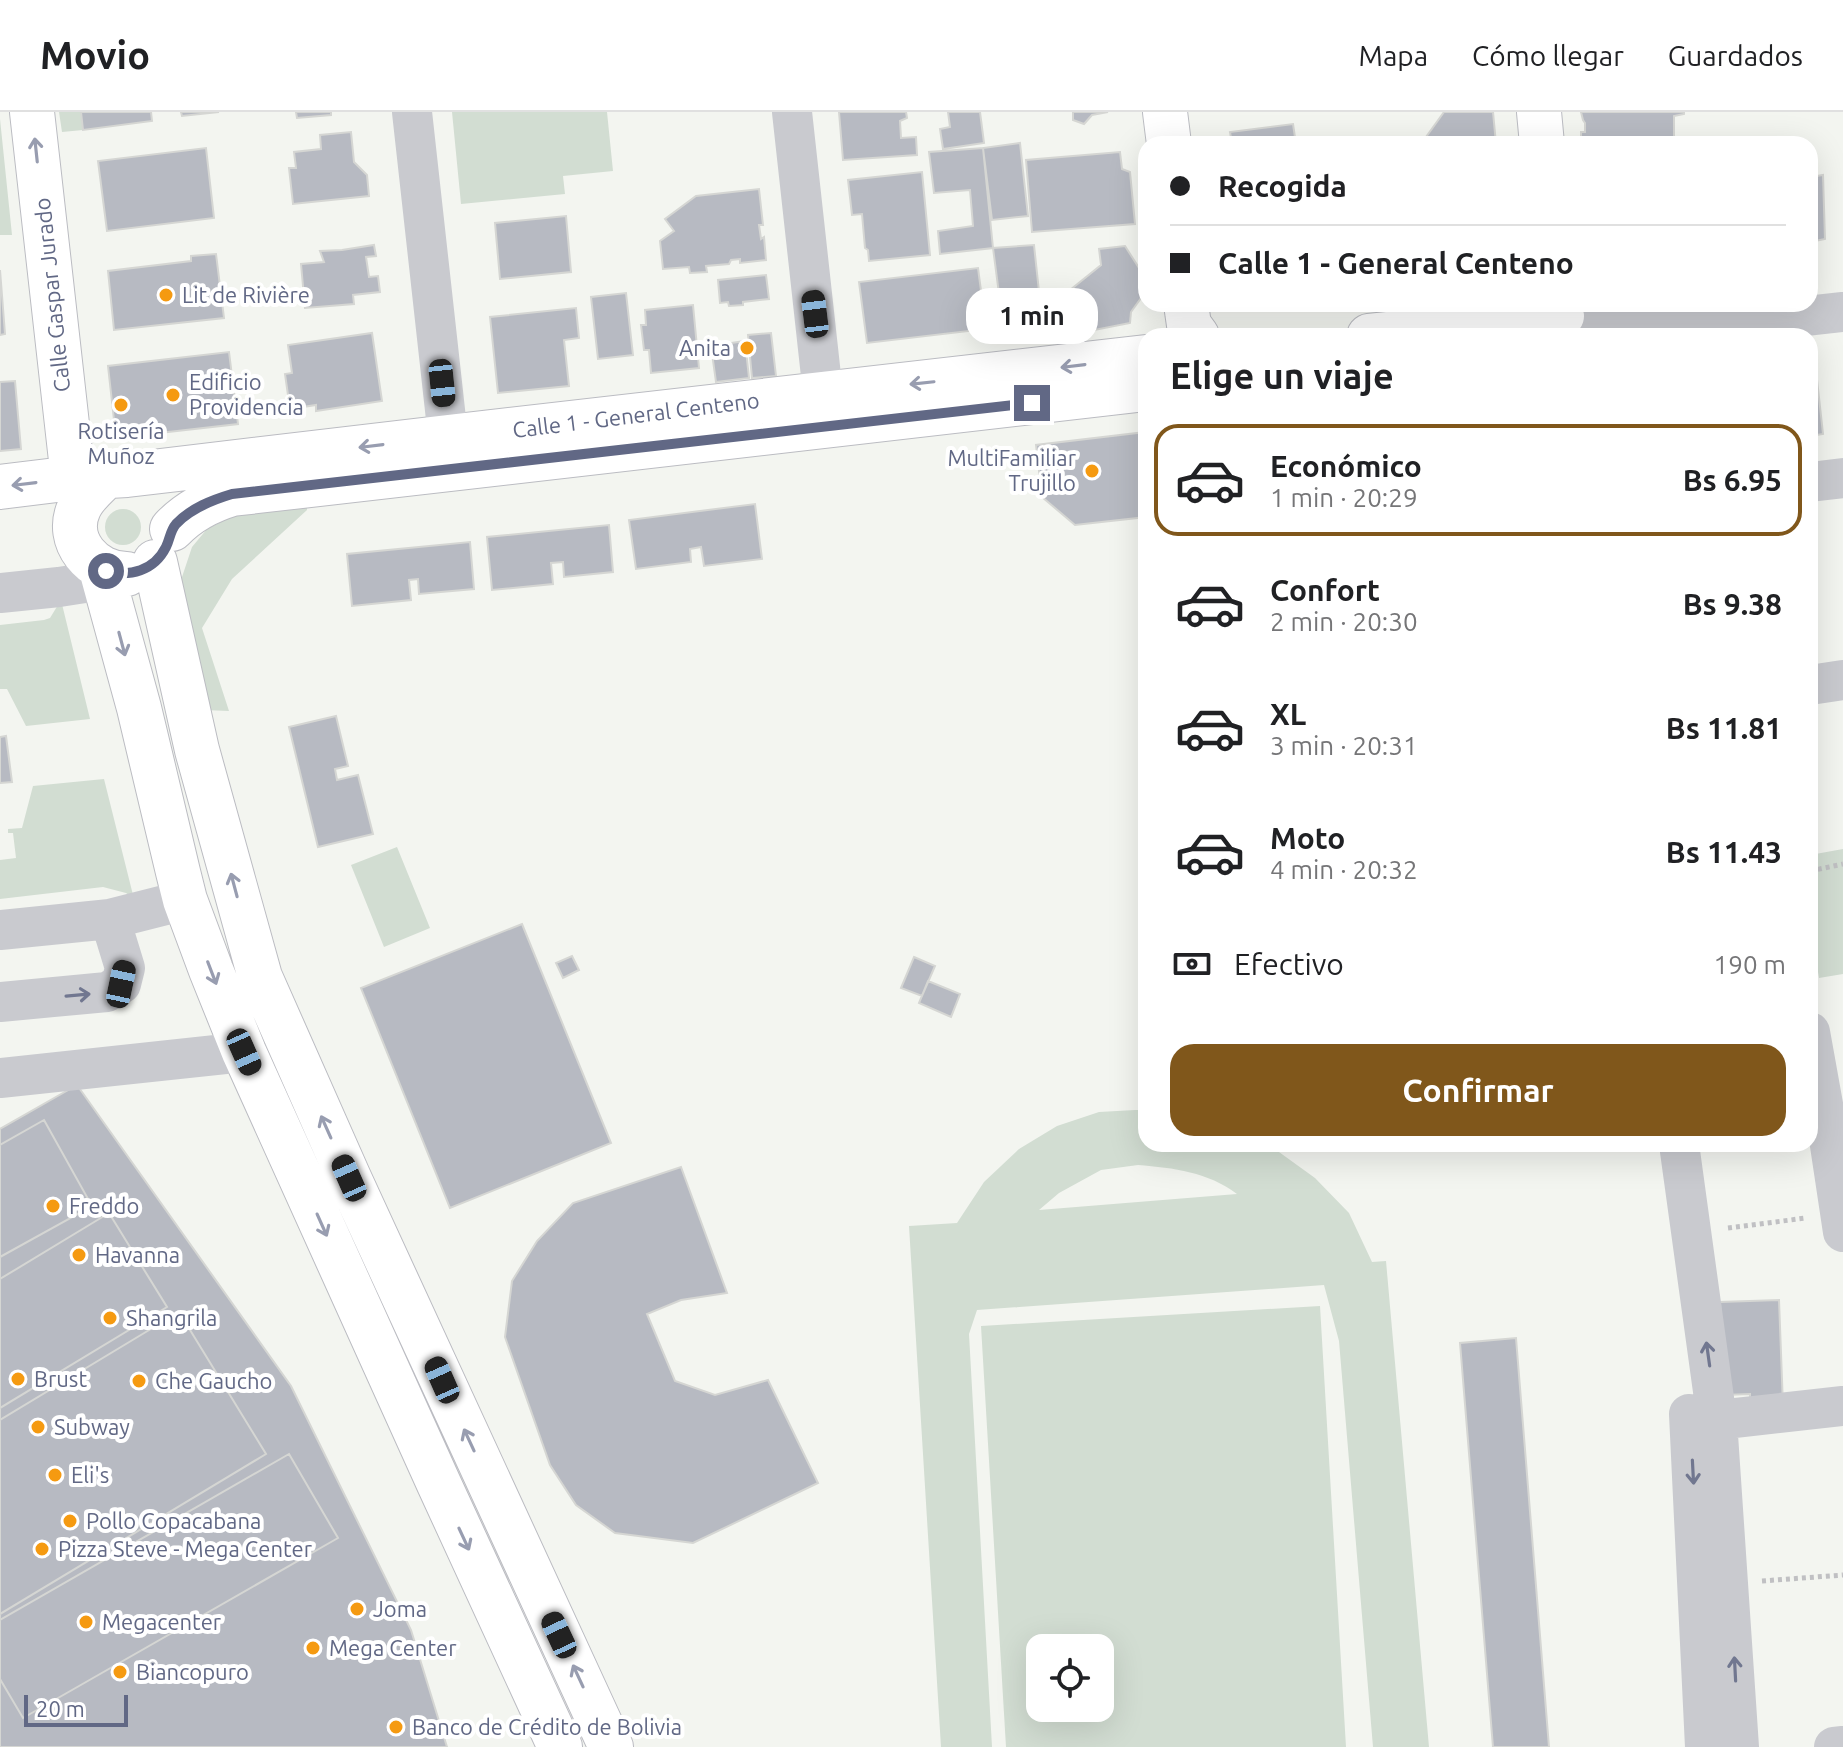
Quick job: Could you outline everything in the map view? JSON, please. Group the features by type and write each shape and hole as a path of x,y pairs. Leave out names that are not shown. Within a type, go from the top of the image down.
{"main road":[{"name":"Calle Gaspar Jurado","path":"32,112 101,477"},
{"path":"1165,112 1168,136"},
{"path":"1539,112 1541,136"},
{"path":"1457,328 1556,319"},
{"name":"Calle 1 - General Centeno","path":"1002,390 1138,359"},
{"name":"Calle 1 - General Centeno","path":"0,487 450,453 1002,390 1138,389"},
{"name":"Calle 1 - General Centeno","path":"164,545 193,510 232,494 450,453"},
{"path":"560,1747 244,1052 185,900 103,574 82,550 75,534 74,522 82,501 101,477 148,485 168,507 164,545 185,696 260,977 611,1747"},
{"path":"0,517 48,512 74,522"},
{"path":"103,574 138,572 164,545"},
{"path":"139,708 185,696"}],"street":[{"path":"412,112 450,453"},
{"path":"792,112 825,410"},
{"path":"1818,287 1843,285"},
{"path":"1556,319 1608,312"},
{"path":"1668,328 1757,313 1843,312"},
{"path":"1818,481 1843,478"},
{"path":"0,593 59,587 103,574"},
{"path":"1818,684 1843,680"},
{"path":"0,930 110,919 185,900"},
{"path":"0,1002 107,992 121,984 125,968 110,919"},
{"path":"0,1078 244,1052"},
{"path":"1818,1070 1836,1131 1842,1223"},
{"path":"1655,1152 1730,1584 1739,1747"},
{"path":"1680,1152 1692,1233 1704,1422 1705,1747"},
{"path":"1704,1422 1843,1406"},
{"path":"1834,1747 1843,1746"}],"path":[{"path":"1818,869 1843,864"},
{"path":"1692,1233 1842,1223"},
{"path":"1730,1584 1843,1575"}],"shaded area":[{"path":"59,112 81,112 83,130 62,132"},
{"path":"452,112 607,112 613,171 563,176 565,194 461,204"},
{"path":"0,119 12,235 0,235"},
{"path":"307,502 307,510 232,579 202,628 229,711 204,710 179,611 182,577 192,547 207,529 231,517"},
{"path":"123,509 136,514 141,527 136,540 123,545 110,540 105,527 110,514"},
{"path":"61,600 90,719 26,726 7,689 0,689 0,625 50,618"},
{"path":"104,779 134,899 126,893 103,887 0,899 0,860 16,858 13,833 8,833 8,829 22,828 33,786"},
{"path":"397,847 430,928 384,947 351,865"},
{"path":"1843,849 1843,974 1819,978 1818,972 1818,854"},
{"path":"1138,1110 1138,1152 1279,1152 1315,1178 1349,1213 1372,1262 1386,1261 1429,1747 1373,1747 1339,1341 1324,1285 977,1310 969,1334 992,1747 941,1747 909,1226 957,1223 984,1182 1019,1149 1057,1126 1099,1112","holes":["1138,1165 1202,1176 1237,1194 1039,1210 1059,1193 1101,1170"]},
{"path":"1320,1306 1346,1747 1006,1747 981,1326"}],"building":[{"path":"81,112 151,112 152,121 83,130"},
{"path":"181,112 219,112 182,116"},
{"path":"296,112 331,112 331,115 297,118"},
{"path":"839,112 906,112 907,118 900,121 901,138 916,137 917,155 843,160"},
{"path":"948,112 980,112 984,143 943,149 940,129 950,127"},
{"path":"1073,112 1108,112 1092,115 1084,124 1073,120"},
{"path":"1444,112 1493,112 1495,136 1427,136"},
{"path":"1581,112 1684,112 1674,116 1674,136 1581,136 1581,132 1585,132"},
{"path":"1293,124 1295,136 1231,136 1230,132"},
{"path":"351,132 354,162 367,175 369,196 293,204 289,168 296,168 294,152 321,149 320,135"},
{"path":"1020,143 1028,216 992,220 983,148"},
{"path":"206,148 214,218 107,231 98,161"},
{"path":"983,148 993,248 940,254 938,231 973,226 970,190 934,193 929,152"},
{"path":"1120,152 1122,169 1130,172 1135,224 1032,232 1026,160"},
{"path":"922,172 930,255 869,261 862,214 852,215 848,180"},
{"path":"1823,175 1825,239 1818,240 1818,176"},
{"path":"759,189 763,225 759,225 761,239 764,237 766,260 740,263 740,259 731,260 729,264 706,266 707,272 690,273 689,267 663,269 660,241 674,231 665,219 696,196"},
{"path":"566,216 571,272 500,279 495,223"},
{"path":"374,245 376,256 366,257 369,277 378,276 380,292 353,295 354,304 305,308 301,264 324,262 320,251"},
{"path":"1034,245 1043,329 1004,332 993,248"},
{"path":"1125,246 1138,266 1138,302 1131,312 1130,323 1064,336 1046,326 1042,293 1070,290 1101,265 1099,249"},
{"name":"Lit de Rivière","path":"216,254 224,318 114,330 108,271 191,261 191,256"},
{"path":"978,268 986,329 867,343 859,282"},
{"path":"0,270 5,334 0,335"},
{"path":"766,275 769,299 743,302 743,305 720,303 718,280"},
{"path":"626,293 633,355 598,359 591,297"},
{"path":"693,305 699,368 651,373 649,350 644,350 641,325 646,325 645,310"},
{"path":"576,308 579,338 564,340 569,386 498,393 490,317"},
{"path":"372,333 382,401 316,411 316,405 290,409 285,374 292,373 288,345"},
{"path":"771,333 776,376 752,378 748,335"},
{"path":"745,341 749,378 716,382 711,346"},
{"name":"Edificio Providencia","path":"229,352 238,424 116,438 108,366"},
{"path":"15,381 21,449 0,451 0,382"},
{"path":"1818,388 1823,434 1818,435"},
{"name":"MultiFamiliar Trujillo","path":"1138,433 1138,518 1075,525 1042,497 1036,445"},
{"path":"755,504 762,559 704,566 701,547 690,549 691,562 636,569 629,520"},
{"path":"609,525 613,572 564,577 563,562 551,563 553,584 492,590 487,537"},
{"path":"470,542 474,589 419,594 418,579 409,580 411,600 352,606 347,554"},
{"path":"336,716 348,766 335,769 337,780 358,775 373,834 318,847 289,727"},
{"path":"6,736 12,782 0,783 0,737"},
{"path":"522,924 611,1143 450,1208 361,988"},
{"path":"572,956 579,970 563,978 556,963"},
{"path":"914,957 935,966 922,996 901,988"},
{"path":"928,981 960,994 951,1017 919,1003"},
{"name":"Mega Center","path":"77,1085 291,1386 411,1630 447,1747 0,1747 0,1129"},
{"path":"44,1120 92,1206 0,1257 0,1145"},
{"path":"681,1167 727,1293 681,1300 647,1314 675,1381 715,1395 768,1380 818,1483 693,1543 615,1533 576,1505 550,1465 505,1337 512,1281 537,1241 573,1203"},
{"path":"109,1213 167,1307 0,1408 0,1279"},
{"path":"1779,1300 1783,1406 1750,1407 1750,1394 1724,1395 1720,1302"},
{"path":"179,1312 266,1454 0,1614 0,1420"},
{"path":"1516,1338 1549,1747 1493,1747 1460,1343"},
{"path":"289,1454 338,1538 23,1718 0,1679 0,1620"}],"place":[{"name":"Lit de Rivière","path":"166,295"},
{"name":"Anita","path":"747,348"},
{"name":"Edificio Providencia","path":"173,395"},
{"name":"Rotisería Muñoz","path":"121,405"},
{"name":"MultiFamiliar Trujillo","path":"1092,471"},
{"name":"Freddo","path":"53,1206"},
{"name":"Havanna","path":"79,1255"},
{"name":"Shangrila","path":"110,1318"},
{"name":"Brust","path":"18,1379"},
{"name":"Che Gaucho","path":"139,1381"},
{"name":"Subway","path":"38,1427"},
{"name":"Eli's","path":"55,1475"},
{"name":"Pollo Copacabana","path":"70,1521"},
{"name":"Pizza Steve - Mega Center","path":"42,1549"},
{"name":"Joma","path":"357,1609"},
{"name":"Megacenter","path":"86,1622"},
{"name":"Mega Center","path":"313,1648"},
{"name":"Biancopuro","path":"120,1672"},
{"name":"Banco de Crédito de Bolivia","path":"396,1727"}],"route":[{"path":"106,571 125,574 144,569 163,554 172,529 182,518 201,506 232,494 1032,403"}]}
